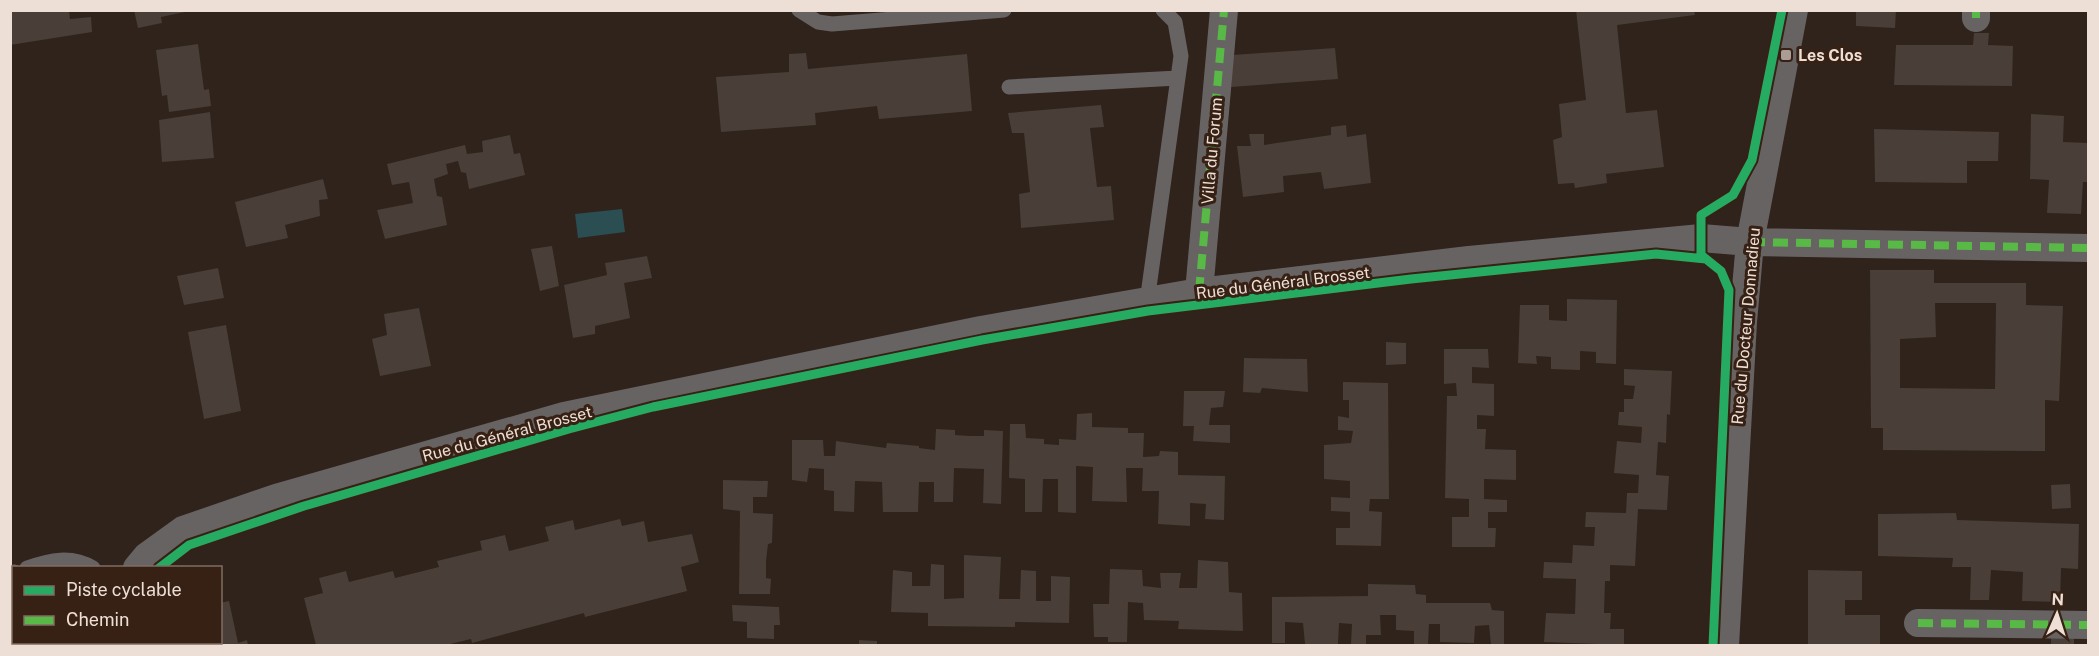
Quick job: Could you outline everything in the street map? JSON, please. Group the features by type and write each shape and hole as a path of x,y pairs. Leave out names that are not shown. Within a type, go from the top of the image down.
{"street":[{"name":"Villa du Forum","path":"1199,292 1224,10"},
{"name":"Rue du Docteur Donnadieu","path":"1725,645 1743,322 1750,242 1794,10"},
{"name":"Rue du Général Brosset","path":"138,566 147,556 183,530 276,498 564,416 981,330 1199,292 1469,260 1701,238 1750,242 2088,248"},
{"path":"1918,623 2088,625"}],"lane":[{"path":"799,10 818,22 832,24 1004,10"},
{"path":"1147,302 1181,56 1175,22 1163,10"},
{"path":"1009,87 1178,78"},
{"path":"30,566 50,560 80,560 91,566"}],"water":[{"path":"622,209 625,232 578,238 575,214"}],"building":[{"path":"10,10 69,10 70,19 91,17 92,32 10,45"},
{"path":"134,10 185,10 185,12 161,17 162,23 138,28"},
{"path":"1576,10 1694,10 1695,15 1617,25 1626,113 1657,110 1664,167 1606,174 1607,183 1575,188 1574,183 1558,184 1553,140 1562,137 1559,104 1586,100"},
{"path":"1856,10 1896,10 1895,28 1856,26"},
{"path":"1974,33 1989,33 1988,45 2013,46 2012,86 1894,85 1896,45 1973,45"},
{"path":"198,44 204,90 209,89 211,106 169,112 167,95 162,96 156,50"},
{"path":"1335,48 1338,79 1231,87 1232,55"},
{"path":"806,53 808,69 967,54 972,111 879,119 877,106 815,113 816,125 721,132 716,77 789,72 789,54"},
{"path":"1101,105 1104,127 1090,128 1097,187 1111,186 1114,220 1021,228 1019,194 1030,192 1024,133 1012,133 1008,113"},
{"path":"210,112 214,158 162,162 159,120"},
{"path":"2031,114 2064,116 2063,142 2088,143 2088,182 2083,182 2081,214 2047,213 2049,180 2030,179"},
{"path":"1346,125 1347,137 1366,134 1371,183 1324,189 1321,172 1283,176 1284,192 1243,197 1237,146 1251,146 1249,134 1264,134 1264,145 1331,135 1331,127"},
{"path":"1874,129 1999,132 1998,161 1967,161 1967,183 1875,182"},
{"path":"510,135 514,154 520,153 525,175 469,189 466,173 461,172 458,161 446,164 448,174 434,179 437,196 442,197 447,225 385,239 377,210 413,203 409,182 392,185 387,164 465,145 467,154 483,152 482,141"},
{"path":"323,179 328,199 319,200 320,216 285,225 288,238 246,247 235,202"},
{"path":"552,246 559,286 540,291 531,249"},
{"path":"647,256 652,278 624,283 630,318 595,326 595,334 573,338 564,285 607,275 605,263"},
{"path":"218,268 224,298 184,305 177,276"},
{"path":"1870,270 1934,270 1934,283 2026,283 2026,305 2063,306 2059,401 2045,400 2045,451 1883,450 1883,428 1871,428","holes":["1935,303 1996,303 1995,389 1900,388 1900,339 1936,337"]},
{"path":"1567,299 1617,300 1616,364 1596,363 1596,352 1580,351 1580,370 1551,369 1551,357 1536,356 1537,364 1518,363 1520,305 1549,305 1549,320 1567,321"},
{"path":"419,308 431,366 380,376 372,339 387,335 384,314"},
{"path":"226,325 241,411 204,419 188,332"},
{"path":"1386,342 1406,343 1406,364 1386,365"},
{"path":"1444,349 1488,349 1489,368 1472,367 1472,383 1494,384 1494,416 1477,415 1477,429 1486,429 1485,449 1516,450 1516,480 1484,479 1484,499 1507,500 1507,512 1488,512 1488,528 1496,528 1495,547 1452,547 1452,517 1469,517 1469,499 1445,498 1447,396 1457,396 1456,383 1444,384"},
{"path":"1244,358 1307,359 1308,392 1262,388 1260,393 1243,392"},
{"path":"1624,369 1672,371 1666,443 1658,442 1656,475 1669,476 1667,510 1638,509 1635,566 1610,565 1610,581 1605,581 1604,613 1611,613 1610,629 1624,629 1624,645 1544,642 1546,613 1575,614 1576,579 1543,578 1544,562 1572,563 1573,545 1594,546 1595,527 1585,527 1586,512 1626,513 1627,493 1638,493 1639,475 1614,473 1617,441 1641,443 1642,427 1618,425 1619,412 1624,412 1624,399 1633,399 1635,386 1624,385"},
{"path":"1343,382 1388,383 1389,499 1370,499 1369,511 1382,512 1381,546 1336,545 1336,528 1350,528 1350,512 1331,511 1331,497 1350,498 1350,481 1324,479 1324,445 1351,443 1353,431 1338,430 1338,416 1349,418 1349,400 1343,400"},
{"path":"1184,391 1225,391 1223,407 1211,408 1209,425 1230,425 1230,443 1193,441 1194,426 1183,426"},
{"path":"1092,413 1092,427 1128,428 1128,433 1144,433 1143,457 1159,456 1160,451 1178,452 1178,475 1225,476 1224,520 1205,519 1206,504 1190,503 1190,526 1158,524 1159,491 1142,491 1143,468 1126,468 1127,502 1092,501 1093,467 1076,466 1076,513 1058,512 1058,479 1043,479 1042,512 1025,512 1025,479 1009,478 1010,424 1025,424 1026,438 1044,439 1044,444 1059,445 1059,439 1076,440 1077,414"},
{"path":"936,429 955,430 955,435 970,436 984,436 984,430 1003,431 1001,504 983,503 984,469 954,468 953,502 934,502 934,482 919,482 918,512 883,512 882,482 855,481 854,512 834,511 834,491 824,490 824,469 809,468 807,482 792,480 792,440 823,440 824,456 835,456 836,441 886,448 887,443 935,450"},
{"path":"723,480 768,481 767,497 753,497 753,513 773,514 772,543 768,544 766,561 766,578 771,579 770,594 739,594 740,511 723,509"},
{"path":"2070,484 2071,508 2052,509 2051,485"},
{"path":"1956,513 1957,520 2079,524 2078,569 2061,568 2060,602 2022,601 2023,572 1991,570 1989,600 1970,600 1971,567 1952,567 1953,558 1878,556 1878,514"},
{"path":"620,519 622,526 644,521 648,542 692,534 699,562 681,567 687,591 585,617 584,613 472,643 471,639 446,645 316,645 304,598 323,593 319,578 346,571 349,582 393,571 395,578 439,567 437,561 482,550 480,541 505,535 509,551 549,541 545,527 573,520 575,530"},
{"path":"964,555 1001,557 999,599 1020,599 1021,570 1036,571 1036,601 1051,601 1051,576 1070,577 1069,623 1015,622 1015,627 928,626 928,613 891,612 893,570 912,572 912,586 930,586 931,564 944,565 944,599 964,598"},
{"path":"1198,560 1228,562 1229,592 1242,593 1243,631 1178,629 1179,621 1144,620 1143,603 1128,602 1127,642 1108,642 1108,637 1094,637 1093,604 1109,604 1110,569 1142,570 1143,586 1161,588 1160,573 1181,573 1179,588 1197,588"},
{"path":"1808,570 1862,571 1862,600 1845,600 1845,615 1880,615 1880,645 1808,645"},
{"path":"1368,584 1415,585 1416,594 1426,595 1426,603 1490,603 1492,610 1504,611 1504,645 1491,645 1489,625 1475,626 1474,643 1440,642 1440,624 1429,624 1428,645 1414,645 1414,631 1396,630 1396,615 1380,615 1381,635 1366,635 1366,645 1351,644 1352,624 1339,623 1338,644 1305,644 1303,623 1285,622 1285,643 1272,643 1272,597 1368,596"},
{"path":"229,601 238,643 247,640 248,645 159,645 222,644 222,603"},
{"path":"732,605 779,607 780,625 774,625 774,639 747,638 747,622 733,621"},
{"path":"2051,635 2074,635 2074,645 2051,645"},
{"path":"859,640 877,641 877,645 859,645"}],"marked path":[{"path":"1199,292 1224,10"},
{"path":"1976,10 1976,18"},
{"path":"1750,242 2088,248"},
{"path":"1918,623 2088,625"}],"cycle path":[{"path":"1713,646 1729,290 1721,271 1701,255 1701,215 1733,195 1752,160 1782,10"},
{"path":"162,566 189,545 304,506 569,429 653,407 982,340 1148,311 1411,279 1656,254 1706,259"}],"place":[{"name":"Les Clos","path":"1786,55"}]}
